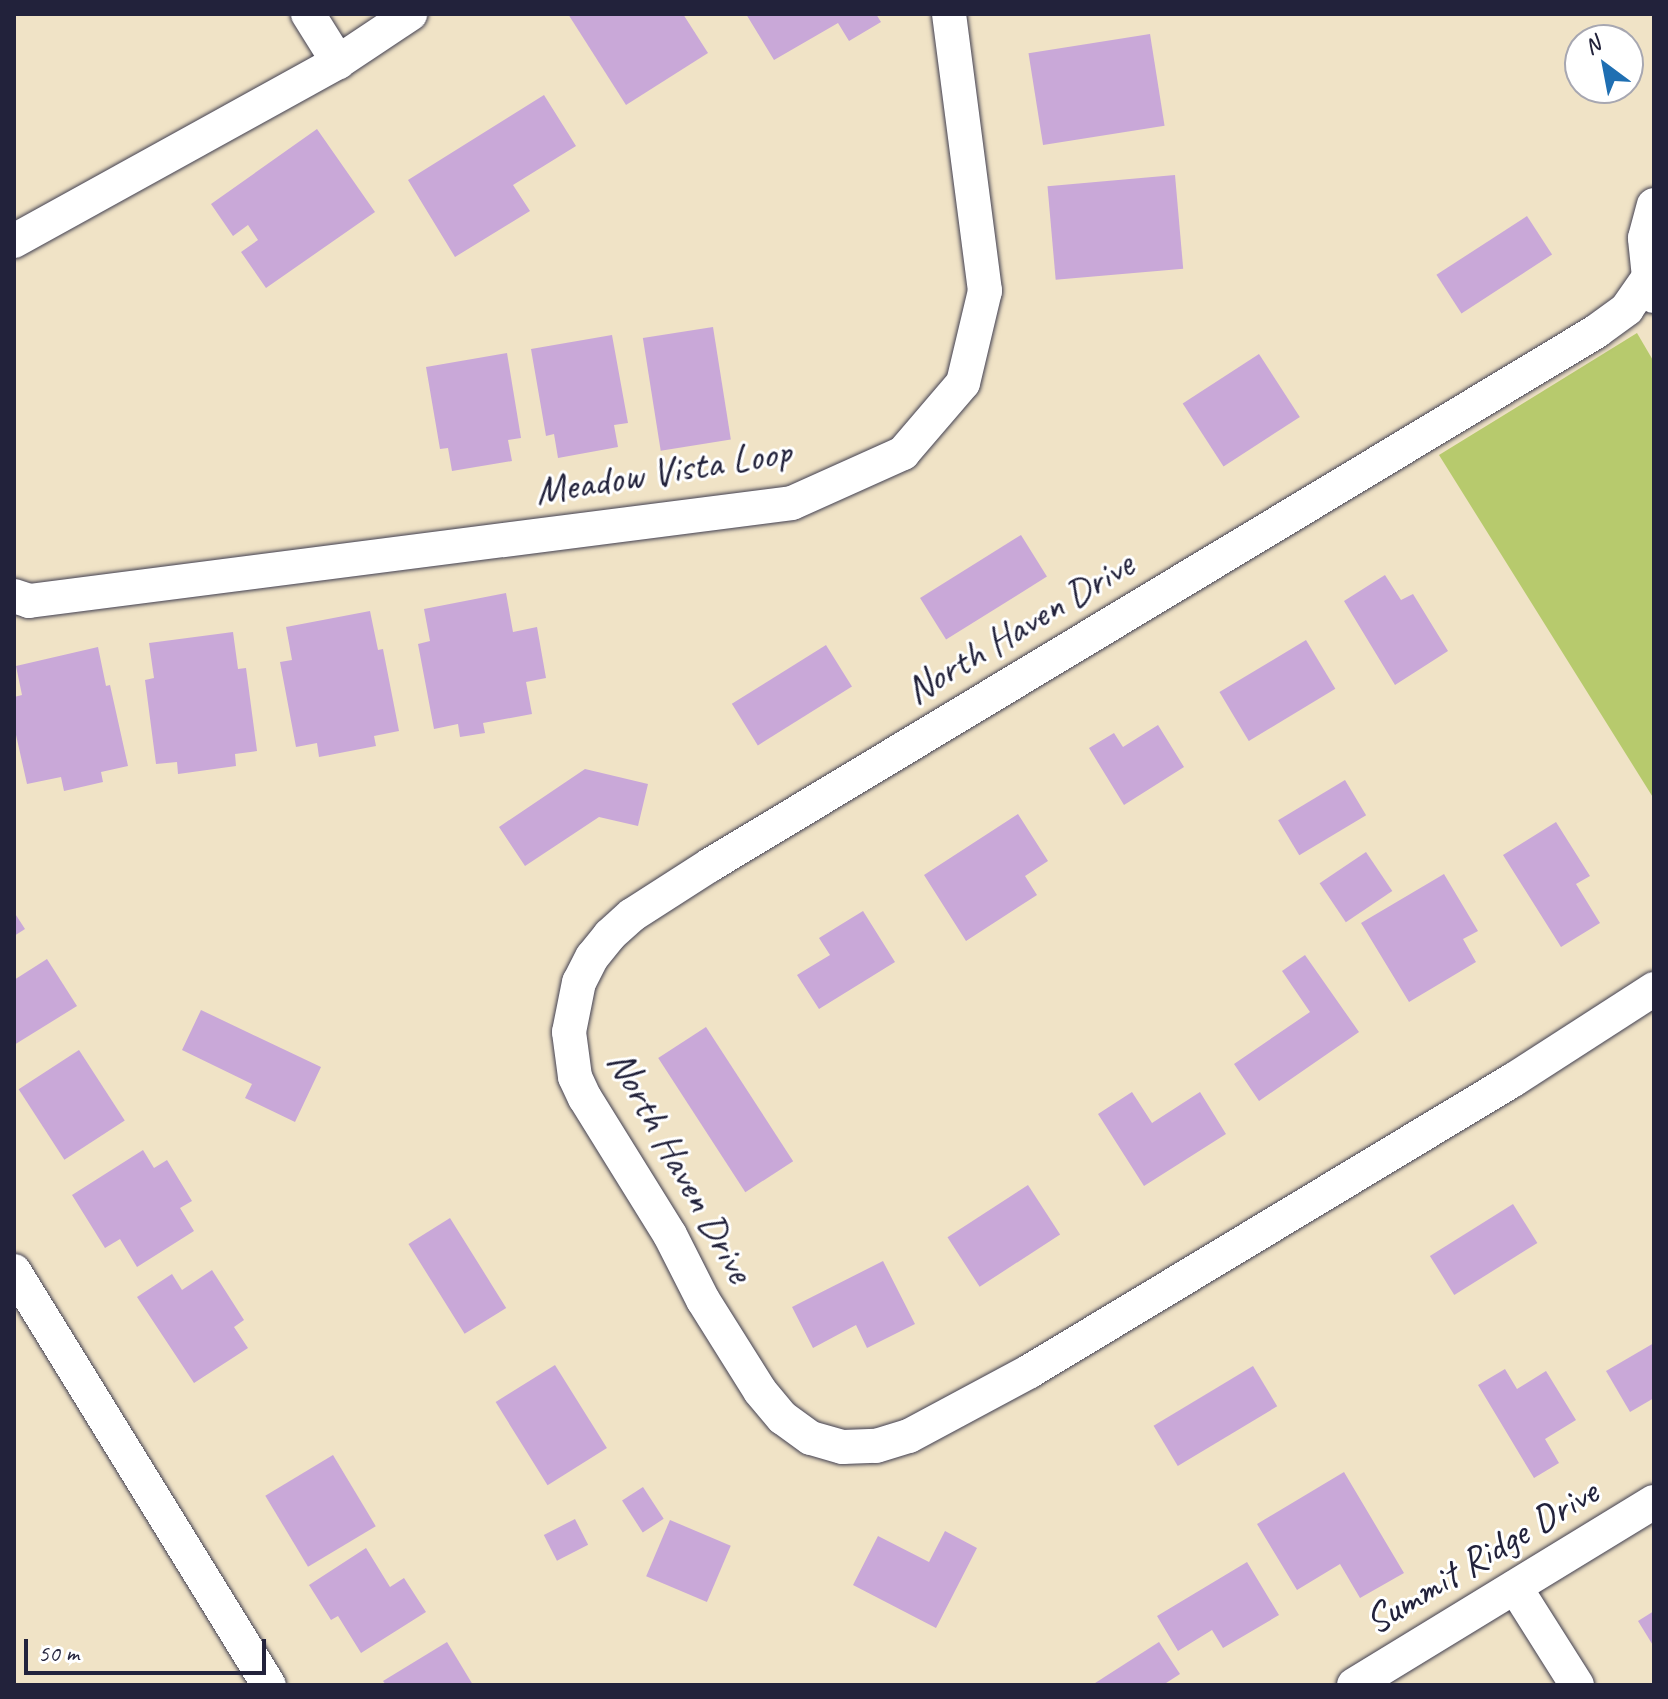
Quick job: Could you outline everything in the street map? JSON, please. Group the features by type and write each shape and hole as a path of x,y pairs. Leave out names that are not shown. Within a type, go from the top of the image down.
{"street":[{"path":"308,14 338,62"},
{"path":"14,241 338,62 410,14"},
{"name":"Meadow Vista Loop","path":"14,596 29,601 792,503 903,453 963,383 985,291 949,14"},
{"name":"North Haven Drive","path":"1654,205 1645,238 1651,286 1627,309 1597,331 632,915 592,957 579,982 569,1032 575,1077 585,1098 670,1235 703,1300 760,1391 783,1418 811,1438 843,1447 876,1446 909,1436 1030,1371 1513,1080 1654,989"},
{"path":"14,1271 269,1685"},
{"name":"Summit Ridge Drive","path":"1354,1685 1654,1502"},
{"path":"1515,1587 1577,1685"}],"green space":[{"path":"1637,333 1654,362 1654,799 1439,455"}],"building":[{"path":"568,14 683,14 708,53 626,105"},
{"path":"746,14 876,14 881,22 849,41 838,23 774,60"},
{"path":"1150,34 1165,126 1043,145 1029,53"},
{"path":"544,95 576,146 513,185 530,211 455,257 408,180"},
{"path":"317,129 375,212 266,288 241,252 258,240 248,225 233,236 211,204"},
{"path":"1175,175 1183,269 1056,280 1047,186"},
{"path":"1527,216 1552,255 1461,313 1436,275"},
{"path":"713,327 731,440 661,451 643,338"},
{"path":"612,335 628,423 614,425 618,447 558,458 554,434 546,436 531,349"},
{"path":"507,353 521,438 508,440 512,461 452,471 448,448 440,449 426,367"},
{"path":"1259,354 1300,417 1224,466 1183,404"},
{"path":"1021,535 1047,577 946,640 920,598"},
{"path":"1385,575 1401,600 1413,594 1448,651 1395,685 1344,601"},
{"path":"506,593 513,632 537,627 546,678 526,682 532,714 483,723 485,733 460,737 458,724 434,729 418,644 430,641 424,609"},
{"path":"370,611 378,650 383,649 399,731 374,736 376,746 319,757 317,743 296,747 280,662 292,660 286,627"},
{"path":"233,632 238,669 246,668 257,751 235,754 236,766 178,774 177,762 156,764 145,680 154,678 149,643"},
{"path":"1306,640 1335,689 1249,741 1219,692"},
{"path":"826,645 852,687 758,745 732,704"},
{"path":"98,647 128,766 101,772 103,782 64,791 61,777 27,784 14,726 14,697 22,695 16,666"},
{"path":"1158,725 1184,767 1124,805 1089,748 1114,733 1123,747"},
{"path":"585,769 648,784 638,826 599,817 525,866 499,827"},
{"path":"1345,780 1366,815 1299,855 1278,820"},
{"path":"1018,814 1048,861 1025,876 1037,895 966,941 924,875"},
{"path":"1556,822 1590,876 1576,884 1600,923 1561,947 1503,855"},
{"path":"1366,852 1392,891 1346,922 1320,883"},
{"path":"1444,874 1478,931 1463,939 1476,962 1409,1002 1361,923"},
{"path":"863,911 895,962 819,1009 797,975 830,955 819,938"},
{"path":"14,912 25,929 14,936"},
{"path":"1305,955 1359,1032 1259,1101 1234,1064 1310,1012 1282,971"},
{"path":"47,959 77,1006 14,1045 14,980"},
{"path":"201,1010 321,1067 295,1122 245,1098 252,1084 182,1050"},
{"path":"706,1027 793,1161 745,1192 658,1058"},
{"path":"79,1050 125,1120 64,1160 19,1089"},
{"path":"1132,1092 1152,1123 1200,1092 1226,1134 1144,1186 1098,1114"},
{"path":"143,1150 154,1168 167,1160 192,1201 180,1208 194,1231 137,1267 120,1239 105,1248 72,1195"},
{"path":"1028,1185 1060,1234 980,1287 947,1237"},
{"path":"1513,1204 1537,1243 1454,1295 1430,1256"},
{"path":"450,1218 506,1308 465,1334 408,1244"},
{"path":"883,1261 915,1324 867,1348 856,1325 813,1348 792,1307"},
{"path":"212,1270 244,1320 234,1327 248,1348 194,1383 137,1297 172,1274 182,1290"},
{"path":"1654,1343 1654,1398 1630,1412 1606,1371"},
{"path":"555,1365 607,1448 548,1485 496,1402"},
{"path":"1253,1366 1277,1406 1178,1466 1154,1426"},
{"path":"1505,1369 1517,1389 1546,1371 1576,1420 1545,1439 1559,1463 1534,1478 1478,1385"},
{"path":"333,1455 376,1526 308,1567 265,1496"},
{"path":"1344,1472 1404,1573 1360,1598 1340,1564 1297,1590 1257,1524"},
{"path":"643,1487 664,1519 643,1532 622,1501"},
{"path":"575,1519 588,1545 557,1561 544,1535"},
{"path":"670,1520 731,1546 707,1602 646,1576"},
{"path":"945,1531 977,1548 936,1628 853,1585 878,1536 929,1562"},
{"path":"366,1548 390,1587 404,1578 426,1612 361,1653 338,1616 331,1620 309,1585"},
{"path":"1247,1562 1279,1615 1223,1648 1212,1630 1178,1651 1157,1616"},
{"path":"1654,1611 1654,1647 1638,1621"},
{"path":"447,1642 473,1685 386,1685 383,1681"},
{"path":"1159,1642 1180,1674 1163,1685 1092,1685"}]}
